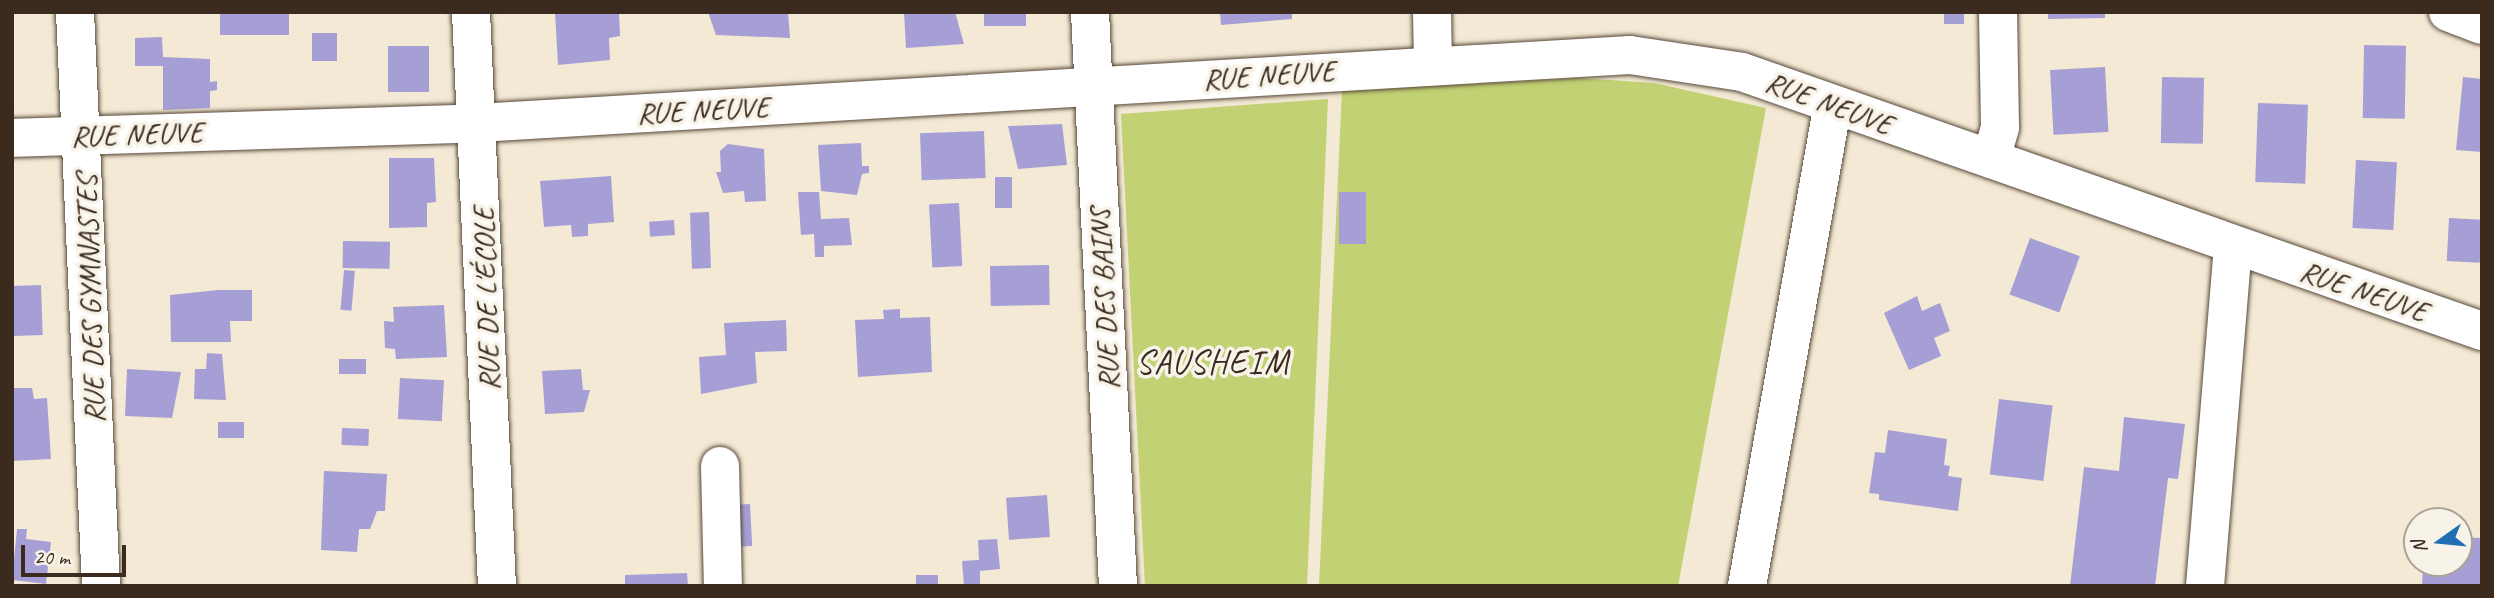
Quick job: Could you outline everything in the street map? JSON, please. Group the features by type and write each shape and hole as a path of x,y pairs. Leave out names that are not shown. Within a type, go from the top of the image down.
{"street":[{"name":"RUE DES GYMNASTES","path":"75,12 83,136 102,586"},
{"name":"RUE DE L'ÉCOLE","path":"471,12 497,586"},
{"name":"RUE DES BAINS","path":"1090,12 1118,586"},
{"path":"1432,12 1433,64"},
{"path":"1991,159 2000,127 1998,12"},
{"path":"2448,12 2482,25"},
{"name":"RUE NEUVE","path":"12,138 478,123 1433,64 1630,55 1742,72 2232,246 2482,331"},
{"path":"1747,586 1833,105"},
{"path":"2205,586 2232,246"},
{"path":"720,466 723,586"}],"green space":[{"path":"1578,78 1654,83 1766,108 1678,586 1319,586 1342,91"},
{"path":"1328,99 1307,586 1145,586 1121,114"}],"building":[{"path":"220,12 289,12 289,35 220,35"},
{"path":"555,12 619,12 620,36 609,38 610,60 558,65"},
{"path":"708,12 788,12 790,38 716,35"},
{"path":"904,12 955,12 964,44 906,48"},
{"path":"984,12 1026,12 1026,26 984,26"},
{"path":"1220,12 1292,12 1292,19 1221,25"},
{"path":"1944,12 1964,12 1964,24 1944,24"},
{"path":"2048,12 2105,12 2105,18 2048,19"},
{"path":"312,33 337,33 337,61 312,61"},
{"path":"162,37 163,57 210,59 210,82 217,81 217,90 210,91 210,108 163,110 163,66 135,66 135,38"},
{"path":"2364,45 2406,46 2405,119 2363,118"},
{"path":"388,46 429,46 429,92 388,92"},
{"path":"2105,67 2108,132 2053,135 2050,70"},
{"path":"2162,77 2204,78 2203,144 2161,143"},
{"path":"2463,77 2482,79 2482,152 2456,150"},
{"path":"2258,103 2308,105 2305,184 2255,182"},
{"path":"1062,124 1067,165 1018,169 1008,126"},
{"path":"984,131 986,178 922,180 920,133"},
{"path":"861,143 862,166 869,166 869,173 862,174 857,195 821,191 818,145"},
{"path":"728,144 764,149 766,201 745,202 744,191 723,193 716,172 721,172 720,151"},
{"path":"389,158 434,158 436,202 427,203 427,227 389,228"},
{"path":"2356,160 2397,162 2393,230 2352,228"},
{"path":"611,176 614,222 588,224 588,236 572,237 571,225 544,227 540,181"},
{"path":"995,177 1012,177 1012,208 995,208"},
{"path":"798,192 819,192 821,219 849,218 852,245 824,246 824,257 815,257 814,234 801,235"},
{"path":"1339,192 1366,192 1366,244 1339,244"},
{"path":"959,203 962,266 932,267 929,205"},
{"path":"709,212 711,268 692,269 690,213"},
{"path":"2449,218 2482,220 2480,263 2447,261"},
{"path":"674,220 675,235 650,237 649,222"},
{"path":"2030,238 2080,256 2059,313 2009,294"},
{"path":"343,241 390,242 390,269 343,268"},
{"path":"1049,265 1050,305 991,306 990,266"},
{"path":"344,270 355,271 351,311 341,310"},
{"path":"41,285 43,335 14,336 12,286"},
{"path":"252,290 252,321 230,321 231,342 171,342 170,295"},
{"path":"1917,296 1922,311 1940,303 1950,331 1934,338 1941,356 1909,370 1884,313"},
{"path":"444,305 447,357 396,359 395,349 385,348 384,321 394,322 393,307"},
{"path":"900,309 900,318 930,317 932,372 858,377 855,320 884,319 883,310"},
{"path":"786,320 787,351 755,352 757,383 701,394 699,357 726,355 724,323"},
{"path":"207,353 222,354 226,400 194,399 195,369 206,369"},
{"path":"339,359 366,359 366,374 339,374"},
{"path":"127,369 181,372 172,418 125,416"},
{"path":"581,369 583,390 590,390 584,412 545,414 542,371"},
{"path":"400,378 444,380 442,421 398,419"},
{"path":"12,388 32,388 34,399 47,398 51,459 12,461"},
{"path":"1999,399 2053,406 2043,481 1990,474"},
{"path":"2124,417 2185,424 2178,479 2168,478 2155,586 2070,586 2084,467 2119,471"},
{"path":"218,422 244,422 244,438 218,438"},
{"path":"342,428 369,429 368,446 341,445"},
{"path":"1888,430 1947,439 1944,465 1950,466 1948,476 1962,478 1958,511 1879,500 1879,494 1869,493 1875,452 1885,453"},
{"path":"324,471 387,474 385,511 377,511 370,529 359,529 357,552 321,550"},
{"path":"1047,495 1050,537 1009,540 1006,498"},
{"path":"750,504 752,546 730,547 728,505"},
{"path":"17,529 27,529 26,539 51,542 46,584 12,580"},
{"path":"2473,538 2482,538 2482,586 2422,586 2422,577 2473,577"},
{"path":"997,539 1000,569 980,571 980,586 964,586 962,561 979,560 978,540"},
{"path":"687,573 688,586 625,586 625,575"},
{"path":"916,575 938,575 938,586 916,586"}],"district":[{"name":"SAUSHEIM","path":"1213,363"}]}
